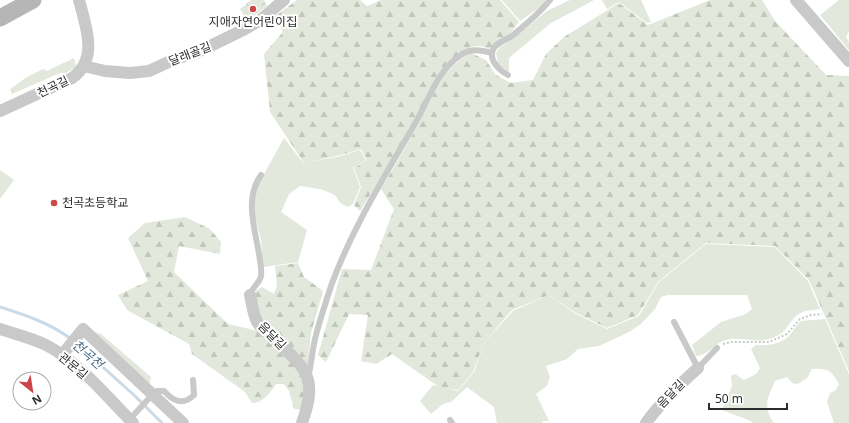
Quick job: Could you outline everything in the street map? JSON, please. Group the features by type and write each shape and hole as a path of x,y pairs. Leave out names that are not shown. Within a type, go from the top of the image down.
{"street":[{"path":"80,0 89,47 84,66"},
{"name":"달래골길","path":"84,66 105,71 130,73 148,71 175,59 196,53 245,29 259,21 284,0"},
{"path":"796,0 849,61"},
{"path":"0,18 31,1"},
{"name":"천곡길","path":"0,111 72,78 79,73 84,66"},
{"name":"음달길","path":"250,295 257,322 298,360 308,378 310,393 302,423"},
{"path":"64,353 83,328 183,423"},
{"name":"관문길","path":"0,329 64,353 132,419"},
{"name":"음달길","path":"646,423 669,394 698,368"}],"lane":[{"path":"508,75 500,71 496,66 492,53 497,45 510,37 543,9 550,0"},
{"path":"308,378 316,335 331,286 346,249 368,206 418,120 438,79 449,64 470,50 478,49 492,53"},
{"name":"음달길","path":"250,295 252,289 261,276 260,261 251,212 255,186 261,175"},
{"path":"674,322 698,368 717,348"},
{"path":"132,419 152,395 161,390 175,401 187,400 194,395 193,380"}],"path":[{"path":"717,348 726,342 769,342 787,334 800,319 811,315 822,314"}],"green space":[{"path":"251,0 264,0 267,6 247,21 240,9"},
{"path":"297,0 360,0 367,6 381,0 500,0 519,22 509,35 490,49 474,46 461,52 447,64 393,158 360,211 354,205 361,187 354,168 367,160 361,149 304,163 270,112 264,54 283,32 274,17"},
{"path":"502,0 546,0 540,7 520,21"},
{"path":"570,0 594,0 551,23 509,58 509,72 498,64 496,53 500,47 547,11"},
{"path":"602,0 641,0 651,22 647,23 619,2 607,9"},
{"path":"710,0 762,0 775,21 826,75 849,76 849,371 809,280 775,246 706,243 659,281 638,315 607,328 576,313 549,295 512,310 484,343 473,372 458,390 439,387 392,354 376,364 361,361 368,315 349,314 326,362 318,355 342,269 371,270 394,209 381,189 434,93 453,66 471,53 486,60 495,74 510,83 533,80 546,54 564,37 619,3 648,25"},
{"path":"839,0 849,0 849,31 846,37 849,42 849,50 820,15"},
{"path":"74,58 76,67 66,73 60,73 12,94 10,89 27,77 43,69 47,71"},
{"path":"284,138 303,163 337,157 360,150 366,160 353,168 360,187 353,204 348,207 342,204 336,196 326,191 317,189 300,186 289,194 281,212 307,230 298,262 263,267 261,239 253,211 254,200 259,183"},
{"path":"0,170 14,180 0,199"},
{"path":"185,217 210,229 221,242 220,254 179,246 174,272 228,324 263,332 278,345 305,380 303,410 294,409 289,391 284,384 276,384 269,394 263,399 256,403 252,403 245,392 192,354 189,344 127,310 118,295 148,281 128,238 145,223"},
{"path":"706,244 775,247 808,281 820,309 801,312 783,332 772,338 758,341 729,339 719,343 700,356 696,356 692,345 721,322 746,314 752,309 747,295 667,295 661,297 655,309 641,324 629,332 599,346 578,349 567,359 546,366 550,377 547,386 536,394 549,421 543,421 542,423 497,423 494,407 467,387 451,402 443,404 431,414 420,401 433,385 458,391 474,372 484,343 513,311 549,295 576,314 607,329 639,316 659,282"},
{"path":"298,263 304,277 323,291 311,333 308,364 305,366 260,320 255,296 256,291 262,287 274,294 277,286 275,266"},
{"path":"825,319 849,374 849,423 834,423 827,402 830,393 836,390 839,384 831,373 822,369 812,369 807,378 798,384 792,383 787,377 775,381 767,402 768,412 774,423 752,423 751,421 722,410 732,386 731,376 735,374 744,380 756,374 760,368 751,349 756,345 769,345 786,339 801,321"},
{"path":"95,332 101,334 151,377 150,383 148,384"}],"waterway":[{"name":"천곡천","path":"0,307 28,316 55,328 71,339"},
{"name":"천곡천","path":"75,342 135,396 162,423"}],"place":[{"name":"지애자연어린이집","path":"253,9"},
{"name":"천곡초등학교","path":"54,203"}]}
